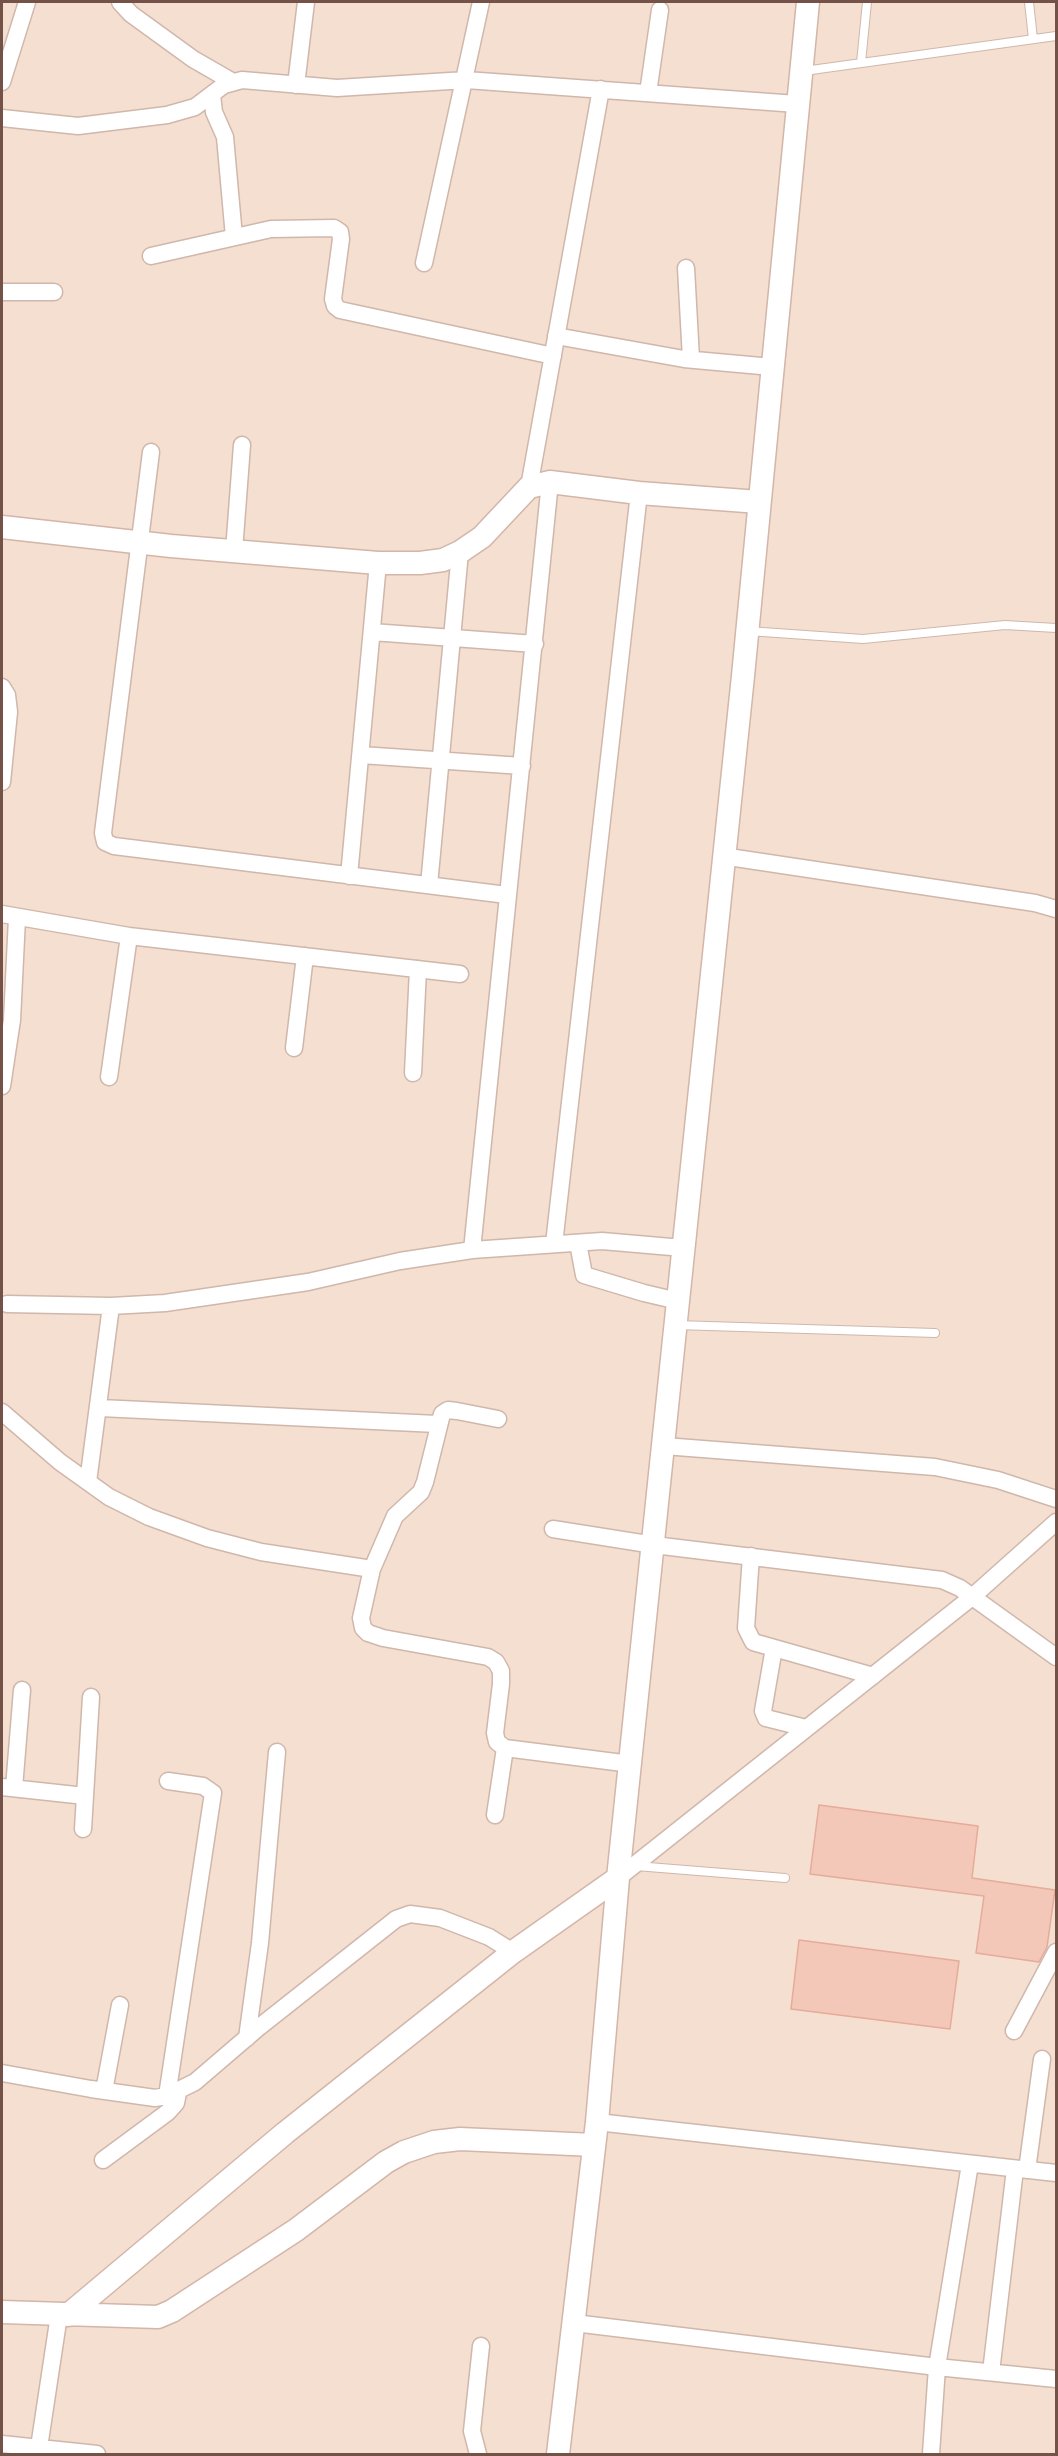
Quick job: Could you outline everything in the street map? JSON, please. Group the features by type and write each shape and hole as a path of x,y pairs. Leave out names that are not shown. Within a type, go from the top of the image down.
{"street":[{"path":"2,82 27,2"},
{"path":"120,2 131,14 193,58 233,82"},
{"path":"296,84 306,2"},
{"path":"424,263 466,80 481,2"},
{"path":"558,2454 625,1872 631,1764 722,856 747,631 808,2"},
{"path":"648,93 660,10"},
{"path":"2,118 78,126 106,125 167,115 195,107 224,85 242,80 338,88 466,80 797,104"},
{"path":"472,1250 507,895 535,644 539,484 553,356 601,89"},
{"path":"212,94 214,112 225,137 234,237"},
{"path":"152,256 271,229 334,228 339,232 341,239 333,299 339,310 553,356"},
{"path":"686,268 692,359"},
{"path":"2,292 54,292"},
{"path":"556,336 692,359 772,367"},
{"path":"234,551 242,445"},
{"path":"151,452 103,833 105,842 114,846 507,895"},
{"path":"2,527 141,543 378,563 420,563 443,560 460,552 482,537 539,484 759,502"},
{"path":"554,1244 639,493"},
{"path":"429,885 443,760 460,552"},
{"path":"350,876 378,563"},
{"path":"372,632 535,644"},
{"path":"2,687 7,695 9,712 2,782"},
{"path":"361,755 522,766"},
{"path":"722,856 1035,903 1056,909"},
{"path":"2,1086 12,1020 9,916 129,936 460,974"},
{"path":"109,1077 129,936"},
{"path":"294,1048 305,956"},
{"path":"412,1073 418,969"},
{"path":"7,1304 111,1306 165,1303 285,1286 400,1262 472,1250 602,1241 683,1248"},
{"path":"578,1243 580,1267 584,1275 644,1293 678,1300"},
{"path":"88,1482 100,1408 111,1306"},
{"path":"100,1408 437,1424"},
{"path":"498,1419 448,1410 442,1414 437,1424 421,1492 395,1516 372,1569 361,1618 363,1628 368,1633 488,1658 496,1662 501,1671 501,1684 495,1732 497,1742 505,1748 631,1764"},
{"path":"2,1412 109,1497 149,1517 207,1538 261,1552 372,1569"},
{"path":"664,1446 935,1467 998,1480 1056,1499"},
{"path":"39,2451 64,2315 285,2133 513,1952 625,1872 972,1597 1056,1521"},
{"path":"553,1529 654,1545 942,1580 972,1597 1056,1657"},
{"path":"751,1556 748,1636 753,1642 873,1676"},
{"path":"774,1648 764,1711 766,1718 806,1728"},
{"path":"22,1690 8,1788 85,1796"},
{"path":"83,1828 91,1697"},
{"path":"495,1815 505,1748"},
{"path":"247,2038 262,1923 277,1752"},
{"path":"103,2160 168,2112 176,2103 173,2095 213,1793 203,1786 168,1781"},
{"path":"2,2073 155,2098 173,2095 195,2082 396,1919 410,1914 440,1918 489,1937 513,1952"},
{"path":"1014,2031 1056,1952"},
{"path":"104,2091 120,2005"},
{"path":"992,2372 1021,2169 1042,2059"},
{"path":"597,2122 1056,2172"},
{"path":"2,2312 142,2319 158,2317 172,2311 296,2230 386,2162 404,2152 434,2142 460,2139 594,2145"},
{"path":"931,2454 937,2367 970,2164"},
{"path":"574,2323 937,2367 1056,2379"},
{"path":"478,2454 472,2431 481,2346"},
{"path":"2,2444 39,2451 97,2454"}],"lane":[{"path":"861,63 867,2"},
{"path":"1029,2 1033,39"},
{"path":"801,71 1056,36"},
{"path":"747,631 863,639 1005,625 1056,628"},
{"path":"676,1325 935,1333"},
{"path":"625,1872 786,1878"}],"shaded area":[{"path":"2,2 1056,2 1056,2454 2,2454"}],"building":[{"path":"819,1805 978,1826 972,1878 1055,1890 1047,1947 1039,1962 976,1953 984,1896 810,1874"},
{"path":"799,1940 959,1961 950,2029 791,2009"}]}
